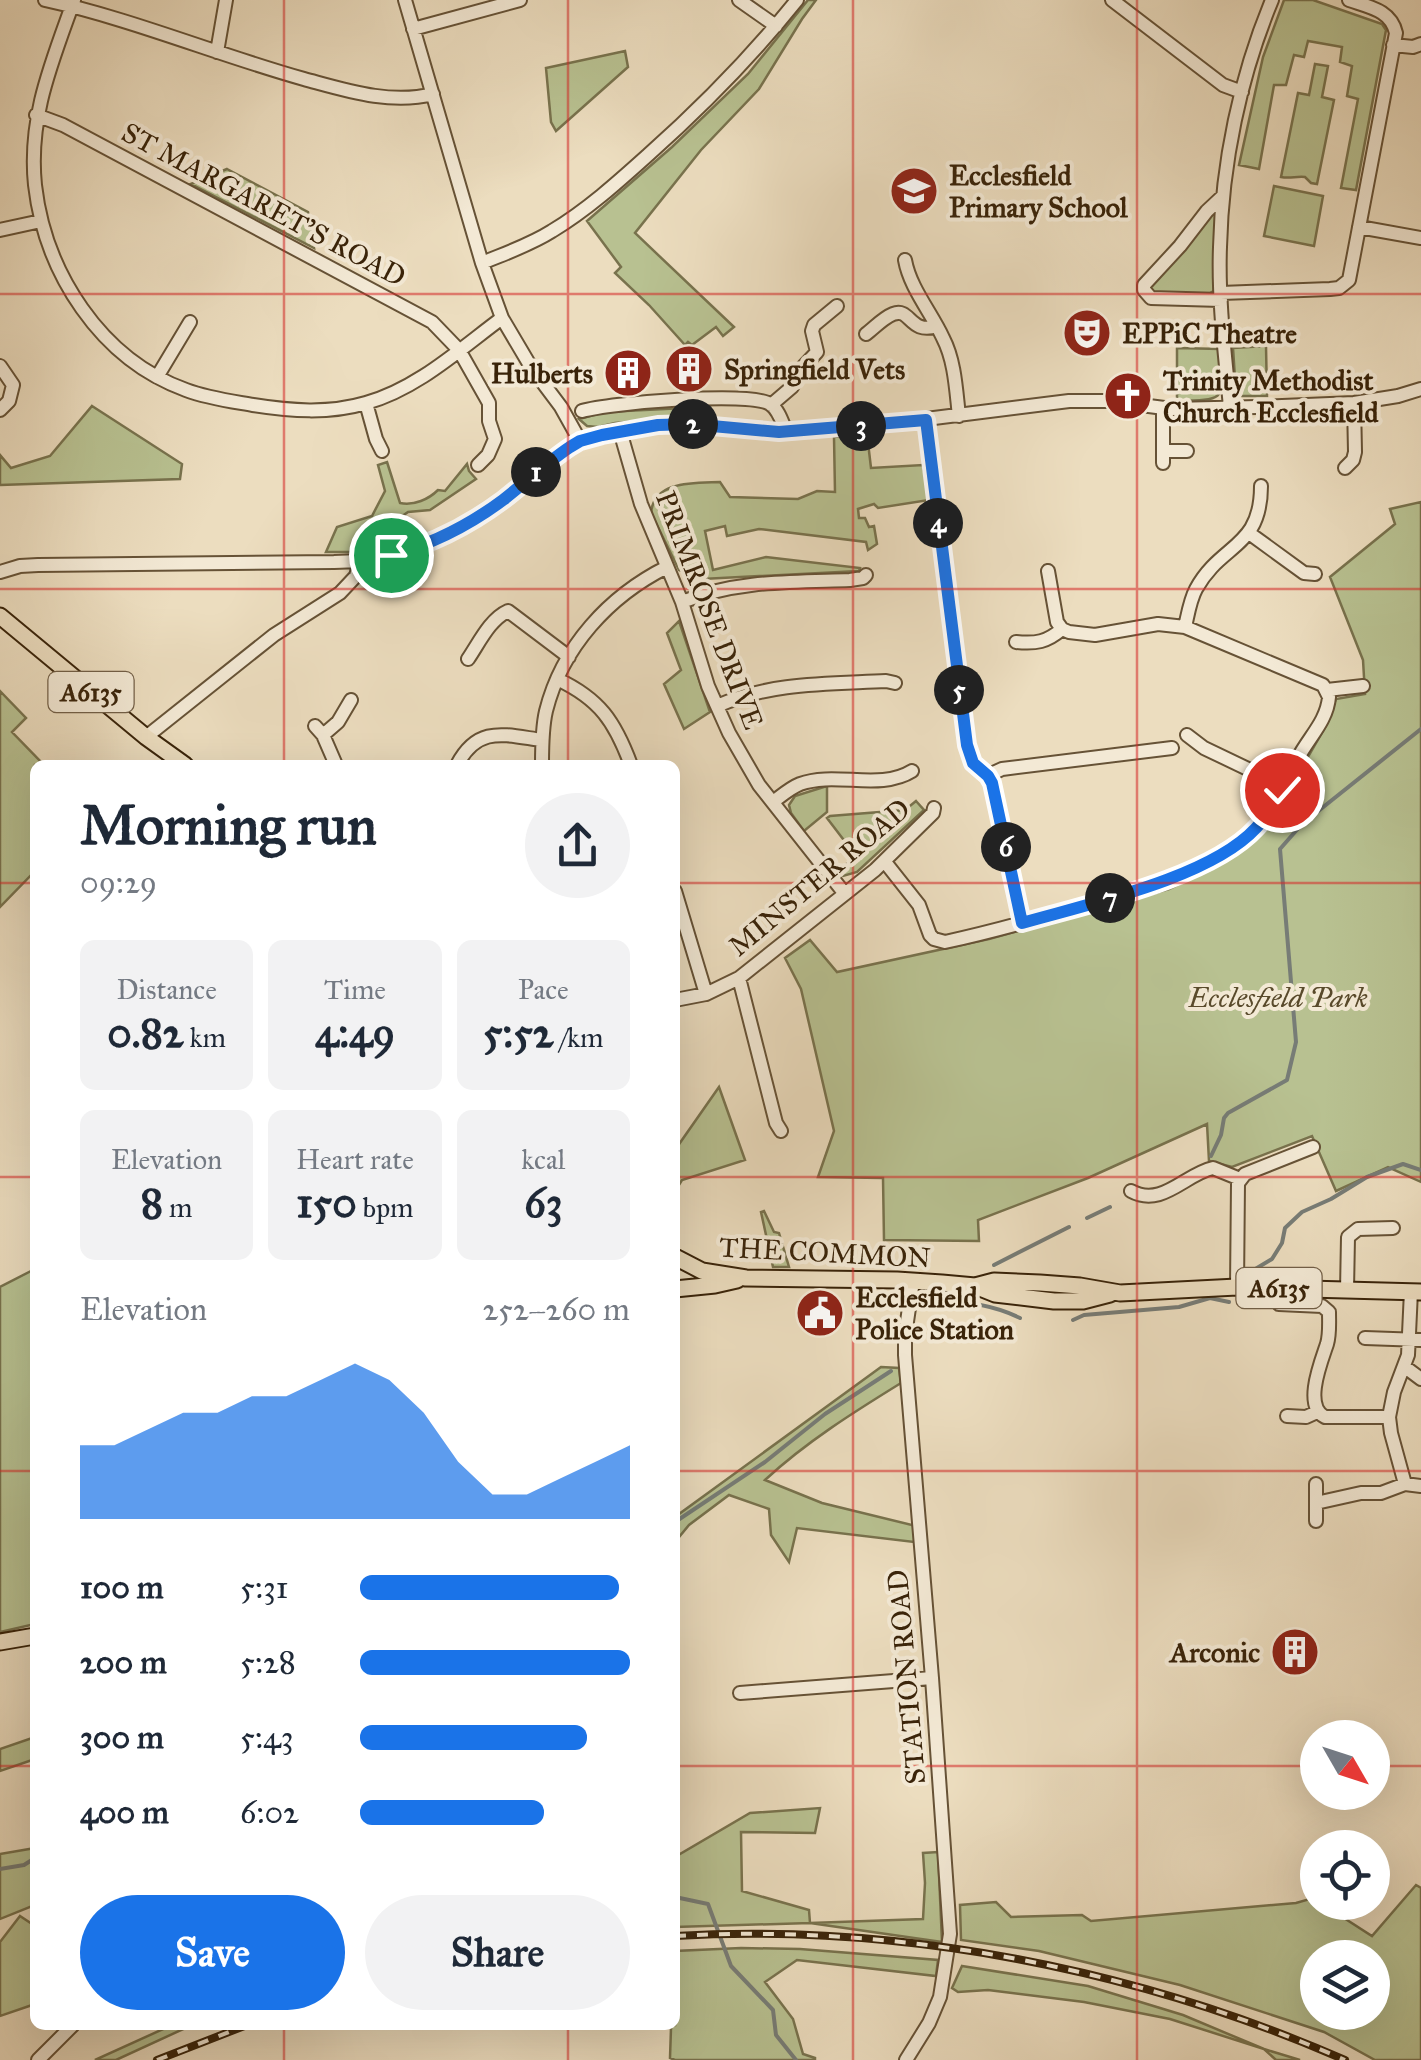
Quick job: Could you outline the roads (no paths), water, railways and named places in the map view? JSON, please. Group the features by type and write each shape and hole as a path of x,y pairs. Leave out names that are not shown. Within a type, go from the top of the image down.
{"main road":[{"name":"A6135","path":"0,616 178,760"},
{"name":"THE COMMON","path":"682,1261 706,1272 746,1278 975,1286 994,1281 1040,1282 1114,1293 1237,1288 1416,1292"},
{"path":"680,1288 746,1278"},
{"path":"0,1642 30,1637"}],"street":[{"path":"45,0 73,3 325,85 390,98 433,94"},
{"path":"216,52 226,0"},
{"path":"406,0 502,318 580,441"},
{"path":"413,29 520,0"},
{"path":"739,0 776,26"},
{"path":"482,262 549,233 596,200 680,127 797,0"},
{"path":"1112,0 1223,85 1242,92"},
{"path":"1230,408 1220,296 1223,196 1242,92 1272,0"},
{"path":"1223,196 1144,284 1151,298 1339,288 1345,284 1396,33 1391,18 1384,13 1349,0"},
{"path":"73,3 36,115 35,183 42,221 64,282 104,336 130,358 183,389 211,398 274,409 323,410 366,403 408,385 502,318"},
{"path":"1393,45 1421,44"},
{"name":"ST MARGARET'S ROAD","path":"36,115 63,125 432,322 459,350 489,402 494,446 478,465"},
{"path":"0,230 42,221"},
{"path":"1359,227 1421,238"},
{"path":"904,260 952,360 959,416"},
{"path":"771,405 792,387 800,370 817,352 814,325 838,306"},
{"path":"866,334 898,313 926,330 937,326"},
{"path":"157,376 190,322"},
{"path":"0,366 13,385 9,401 0,410"},
{"path":"0,572 20,566 69,564 360,562 416,548 452,533 481,516 580,441 658,425 786,432 926,420 1084,400 1163,408 1230,408 1354,403 1421,389"},
{"path":"582,411 747,398 771,405 780,415 786,432"},
{"path":"366,403 382,450"},
{"path":"1346,468 1356,452 1354,403"},
{"path":"1163,408 1163,457 1186,450"},
{"path":"926,420 967,745 973,763 992,783 1022,923"},
{"name":"PRIMROSE DRIVE","path":"620,431 640,504 682,602 716,706 745,762 772,802 845,894"},
{"path":"1186,626 1197,587 1258,519 1262,486"},
{"path":"1249,533 1304,574 1316,574"},
{"path":"146,737 274,635 340,593 356,576 360,562"},
{"path":"542,760 545,714 569,657 608,607 640,582 667,568"},
{"path":"1048,570 1057,622 1069,632 1096,635 1158,624 1186,626 1316,681 1327,690 1362,686"},
{"path":"682,602 736,585 850,580 866,575"},
{"path":"468,659 494,620 508,611 569,657"},
{"path":"1016,642 1040,643 1062,629"},
{"path":"557,680 598,705 616,729 629,760"},
{"path":"716,706 767,688 895,683"},
{"path":"884,862 919,905 934,939 945,942 1133,891 1194,868 1244,839 1266,816 1324,718 1327,690"},
{"path":"334,760 319,730 338,722 350,700"},
{"path":"1187,734 1204,748 1282,790"},
{"path":"460,760 470,745 485,736 542,740"},
{"path":"988,776 1002,768 1172,748"},
{"path":"772,802 808,782 898,778 912,772"},
{"name":"MINSTER ROAD","path":"680,999 706,994 739,978 884,862 934,813 934,808"},
{"path":"680,908 706,994"},
{"path":"739,978 776,1123 782,1131"},
{"path":"1237,1288 1240,1179 1244,1174 1313,1148"},
{"path":"1130,1191 1145,1196 1162,1194 1213,1168 1240,1179"},
{"path":"1347,1290 1348,1237 1358,1228 1393,1228"},
{"name":"STATION ROAD","path":"906,2060 940,1997 950,1934 905,1355 913,1281"},
{"path":"1405,1484 1389,1416 1415,1340 1416,1292"},
{"path":"1280,1304 1326,1308 1329,1335 1320,1356 1317,1412 1325,1418 1389,1416"},
{"path":"1365,1338 1415,1340"},
{"path":"1326,1346 1343,1345"},
{"path":"1405,1366 1421,1379"},
{"path":"1287,1416 1306,1417 1317,1412"},
{"path":"1316,1484 1316,1521"},
{"path":"1316,1503 1361,1492 1381,1493 1405,1484 1421,1486"},
{"path":"740,1693 932,1678"},
{"path":"38,2060 67,2030"}],"waterway":[{"path":"1211,1156 1228,1113 1287,1080 1296,1042 1280,849 1302,824 1421,729"},
{"path":"1252,1271 1272,1259 1282,1243 1285,1228 1302,1212 1367,1177 1403,1164 1421,1170"},
{"path":"1087,1218 1110,1207"},
{"path":"994,1265 1069,1227"},
{"path":"1073,1320 1084,1315 1179,1307 1210,1298 1229,1302"},
{"path":"936,1301 979,1305 1020,1318"},
{"path":"680,1519 891,1371"},
{"path":"0,1869 30,1861"},
{"path":"680,1898 708,1904 731,1966 773,2010 776,2035 796,2060"}],"railway":[{"path":"680,1936 846,1937 1017,1959 1184,2000 1345,2060"},
{"path":"157,2060 234,2030"}],"place":[{"name":"Ecclesfield Primary School","path":"914,191"},
{"name":"EPPiC Theatre","path":"1087,333"},
{"name":"Springfield Vets","path":"689,369"},
{"name":"Hulberts","path":"628,373"},
{"name":"Trinity Methodist Church Ecclesfield","path":"1128,396"},
{"name":"Ecclesfield Police Station","path":"820,1313"},
{"name":"Arconic","path":"1295,1652"}],"park label":[{"name":"Ecclesfield Park","path":"1278,997"}]}
